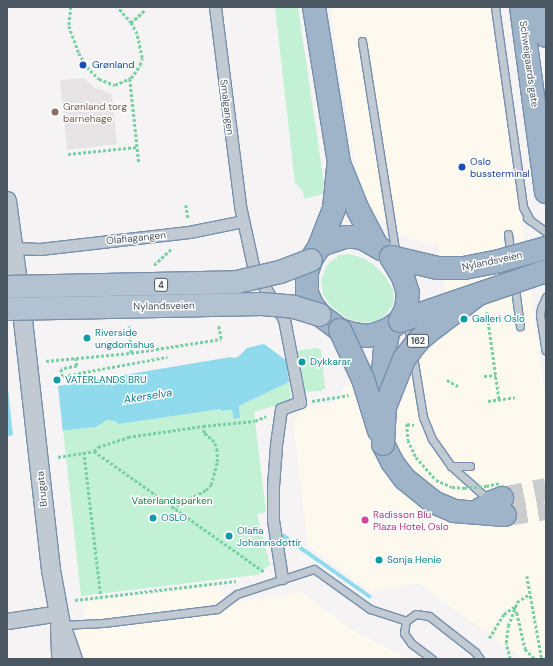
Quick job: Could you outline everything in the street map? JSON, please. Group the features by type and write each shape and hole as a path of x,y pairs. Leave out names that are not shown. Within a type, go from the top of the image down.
{"highway":[{"name":"162","path":"314,7 339,163 361,216 384,252 403,277 408,293 406,309 394,325 384,349 382,383 385,406 383,444"},
{"name":"Schweigaards gate","path":"521,7 546,183"},
{"name":"Schweigaards gate","path":"542,7 546,36"},
{"name":"162","path":"315,254 334,209 339,163"},
{"name":"Nylandsveien","path":"546,248 506,259 464,268 438,268 384,252 364,239 345,237 326,243 315,254 306,272 307,293 312,305 320,315 340,330 367,336 377,334 394,325 482,300 546,271"},
{"name":"162","path":"385,406 393,384 410,350 427,333 482,300"},
{"name":"162","path":"340,330 363,379 383,444 392,462 405,479 424,496 454,511 495,502"}],"main road":[{"name":"Nylandsveien","path":"7,288 237,282 280,272 315,254"},
{"name":"Nylandsveien","path":"7,309 262,304 294,307 320,315"}],"street":[{"name":"Smalgangen","path":"215,7 243,221"},
{"path":"7,201 10,248"},
{"path":"243,221 254,270 284,319 300,402 281,409 276,446 273,486 273,520 282,578"},
{"name":"Olafiagangen","path":"10,248 40,249 190,232 243,221"},
{"name":"Brugata","path":"10,248 31,389 58,617 57,659"},
{"path":"7,621 58,617 74,659"}],"lane":[{"path":"495,7 523,208 530,220"},
{"path":"362,41 423,417 432,439 451,466 495,502"},
{"path":"521,213 546,232"},
{"path":"508,234 520,326"},
{"path":"546,297 541,308 540,315 546,351"},
{"path":"451,466 470,466"},
{"path":"58,617 103,624 217,609 237,594 314,569 370,609 406,621"},
{"path":"432,659 406,639 404,627 406,621 416,614 429,616 475,652 480,659"}],"path":[{"path":"71,7 69,26 73,39 87,67 99,79 110,84 120,84 130,79 140,65 142,58 140,42 131,23 117,7"},
{"path":"131,23 144,11"},
{"path":"130,79 139,163"},
{"path":"68,154 137,147"},
{"path":"149,269 190,232"},
{"path":"482,300 499,399"},
{"path":"46,361 131,353 221,339 218,319"},
{"path":"129,322 131,353"},
{"path":"76,358 77,366 61,369 63,376 167,357"},
{"path":"484,376 496,375"},
{"path":"447,380 458,386"},
{"path":"300,402 336,399 353,394"},
{"path":"488,401 515,397"},
{"path":"58,457 94,451 98,447 128,437 203,426 255,421"},
{"path":"407,424 408,440 416,457 436,480 448,485 464,488 486,486 495,502"},
{"path":"172,508 206,490 211,485 217,462 217,451 214,442 204,433 203,426"},
{"path":"94,451 251,563"},
{"path":"84,452 102,596"},
{"path":"527,576 542,659"},
{"path":"75,600 238,580"},
{"path":"510,659 506,634 514,607 517,602 530,594"},
{"path":"489,638 504,614 514,607"},
{"path":"514,607 517,613 525,649 535,659"}],"shaded area":[{"path":"330,7 493,7 546,402 546,659 524,659 418,583 372,592 308,546 293,423 305,406 334,403 349,381 405,379 415,357 451,329 438,245 405,237 391,229 370,204 360,182 352,147"},
{"path":"84,78 95,88 112,94 117,144 67,150 60,80"},
{"path":"220,585 222,596 237,602 301,592 354,631 409,659 54,659 63,631 86,626 83,602"}],"green space":[{"path":"275,7 298,7 324,183 322,194 304,199 303,191 295,183"},
{"path":"350,254 363,258 373,264 385,276 393,290 394,298 392,307 381,319 374,322 361,322 348,319 331,306 323,295 321,281 326,267 340,255"},
{"path":"317,348 321,350 325,388 322,391 302,392 297,353 300,350"},
{"name":"Vaterlandsparken","path":"289,382 291,401 254,412 266,512 257,514 270,565 257,575 81,596 63,429 96,427 107,420 114,421 119,424 221,409 222,411 232,410 235,419 240,418 239,406"}],"water":[{"name":"Akerselva","path":"264,344 286,360 289,382 239,406 240,418 234,419 232,410 221,411 221,409 119,424 114,421 107,420 96,427 7,436 7,392 58,386 231,357 233,358 238,357 247,348"},
{"path":"283,533 372,596 370,599 283,538"}],"pier":[{"name":"VATERLANDS BRU","path":"58,386 63,431 13,436 8,391"}],"tunnel":[{"path":"502,498 546,489"},
{"path":"505,515 546,509"}],"place":[{"name":"Grønland","path":"83,65"},
{"name":"Grønland torg barnehage","path":"55,112"},
{"name":"Oslo bussterminal","path":"462,167"},
{"name":"Galleri Oslo","path":"464,319"},
{"name":"Riverside ungdomshus","path":"87,338"},
{"name":"Dykkarar","path":"302,362"},
{"name":"VATERLANDS BRU","path":"57,380"},
{"name":"OSLO","path":"153,518"},
{"name":"Radisson Blu Plaza Hotel, Oslo","path":"365,520"},
{"name":"Olafia Johannsdottir","path":"229,536"},
{"name":"Sonja Henie","path":"379,560"}]}
